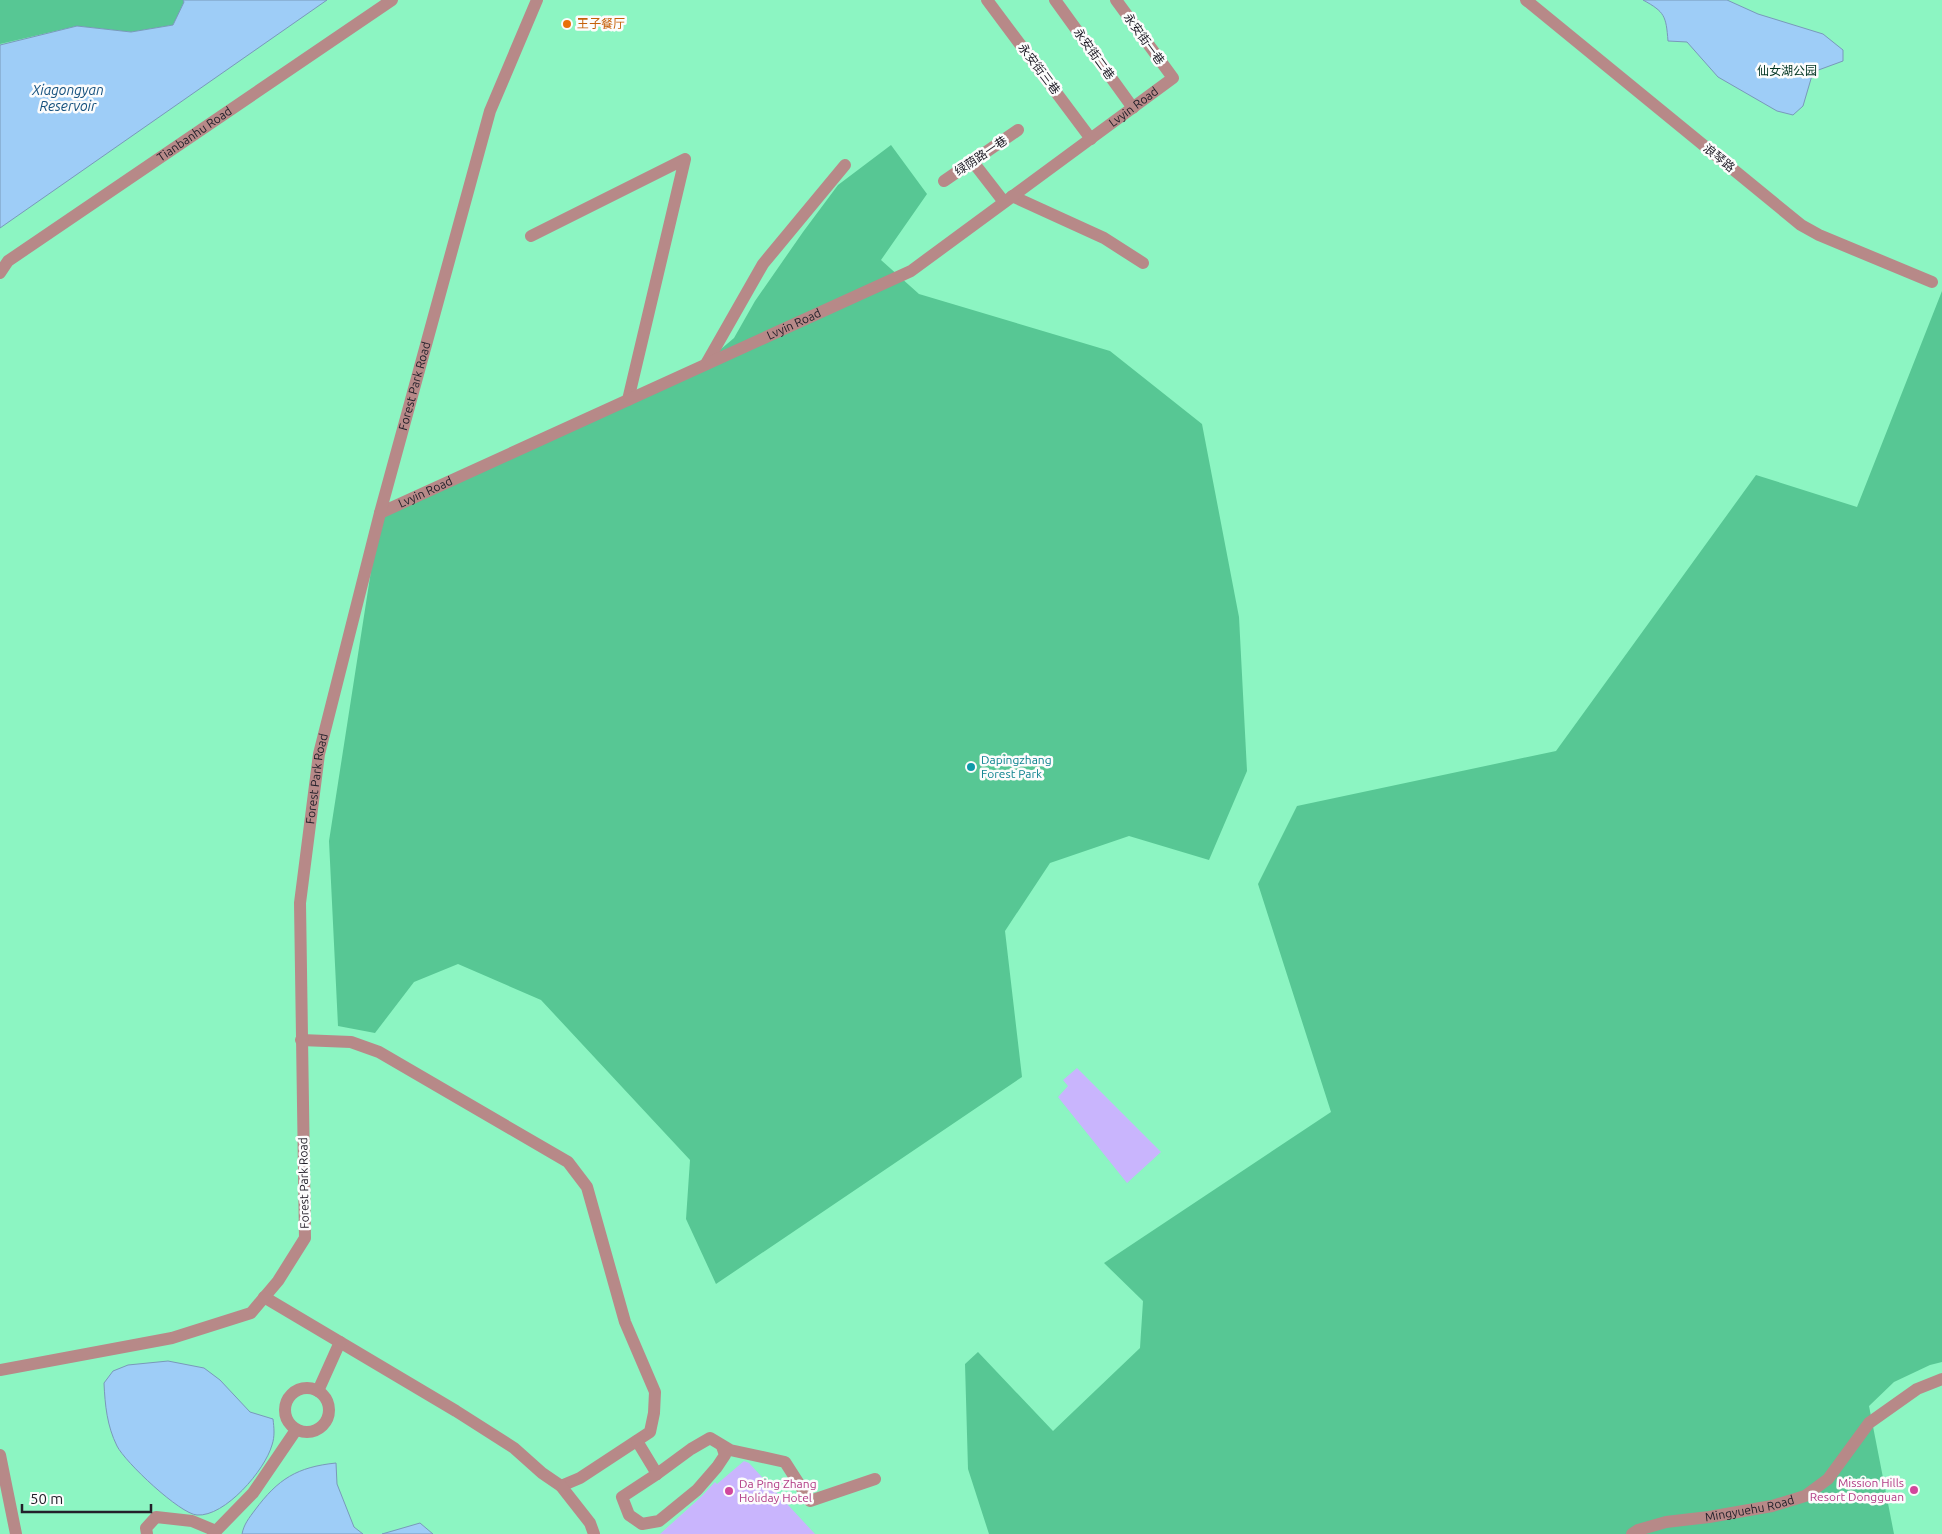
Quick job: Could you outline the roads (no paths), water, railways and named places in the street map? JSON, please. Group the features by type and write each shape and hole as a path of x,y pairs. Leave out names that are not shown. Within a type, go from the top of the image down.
{"street":[{"name":"Tianbanhu Road","path":"0,273 8,261 392,0"},
{"name":"Forest Park Road","path":"0,1370 172,1338 251,1313 278,1281 304,1238 300,903 319,754 380,513 490,111 537,0"},
{"name":"永安街三巷","path":"986,0 1091,138"},
{"name":"永安街二巷","path":"1055,0 1133,108"},
{"name":"永安街一巷","path":"1116,0 1173,78"},
{"name":"浪琴路","path":"1526,0 1801,225 1819,235 1932,282"},
{"name":"Lvyin Road","path":"380,513 911,270 1173,78"},
{"name":"绿荫路一巷","path":"944,181 1018,130"},
{"path":"531,236 685,160 628,400"},
{"path":"973,162 1008,199 1104,238 1143,263"},
{"path":"706,364 762,264 845,165"},
{"path":"301,1040 351,1042 379,1052 568,1162 587,1187 625,1322 655,1392 654,1413 650,1432 580,1478 561,1486"},
{"path":"264,1297 456,1411 514,1448 542,1473 561,1486 590,1523 594,1534"},
{"path":"318,1390 340,1342"},
{"name":"Mingyuehu Road","path":"1632,1534 1638,1530 1666,1522 1772,1506 1805,1496 1828,1479 1869,1423 1917,1389 1942,1379"},
{"path":"311,1388 318,1390 329,1405 327,1420 316,1431 306,1433 296,1430 289,1423 285,1413 288,1398 301,1389 311,1388"},
{"path":"147,1534 146,1528 156,1517 192,1521 215,1533 253,1493 296,1430"},
{"path":"722,1446 725,1455 717,1467 697,1490 659,1521 642,1524 628,1515 622,1497 710,1438 730,1450 785,1462 810,1501 875,1479"},
{"path":"637,1441 658,1474"},
{"path":"0,1455 16,1534"}],"water":[{"name":"Xiagongyan Reservoir","path":"183,0 327,0 0,228 0,45 77,26 131,32 173,25 184,2"},
{"path":"1643,0 1727,0 1758,14 1823,34 1843,50 1843,61 1813,72 1803,106 1793,115 1777,111 1718,77 1687,42 1668,41 1663,16 1656,8"},
{"path":"168,1361 204,1368 220,1380 250,1412 273,1419 273,1442 268,1455 253,1479 231,1500 208,1514 197,1515 178,1506 141,1475 117,1446 109,1423 104,1383 113,1371 128,1365"},
{"path":"336,1463 337,1484 354,1527 363,1534 242,1534 245,1524 263,1499 280,1483 299,1471"},
{"path":"420,1523 433,1534 382,1534"}],"place":[{"name":"王子餐厅","path":"567,24"},
{"name":"Dapingzhang Forest Park","path":"971,767"},
{"name":"Mission Hills Resort Dongguan","path":"1914,1490"},
{"name":"Da Ping Zhang Holiday Hotel","path":"729,1491"}],"park label":[{"name":"仙女湖公园","path":"1787,71"}]}
